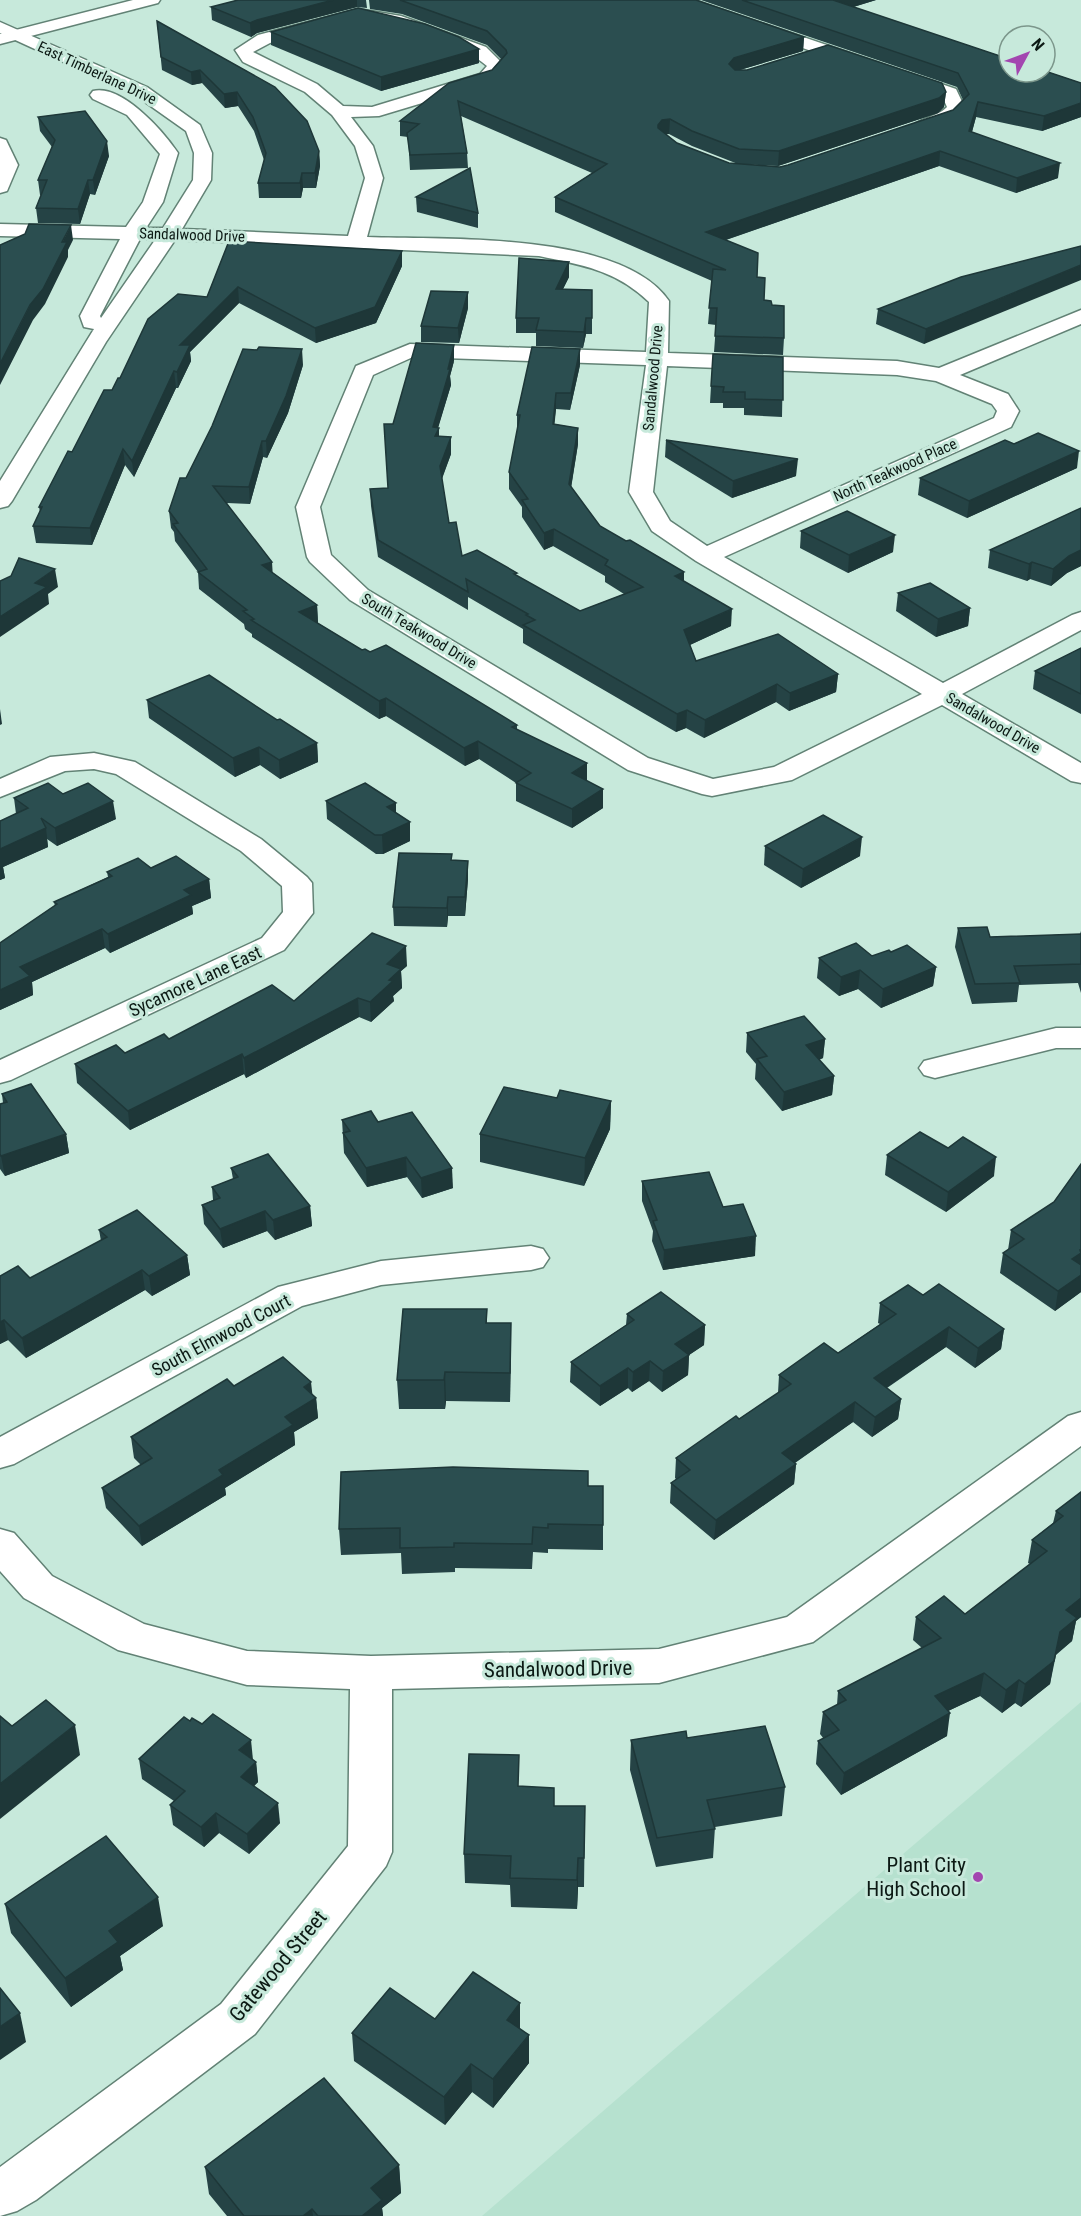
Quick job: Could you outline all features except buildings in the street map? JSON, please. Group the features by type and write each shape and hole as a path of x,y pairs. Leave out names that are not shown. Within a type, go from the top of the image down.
{"street":[{"path":"0,26 99,0"},
{"path":"9,37 152,0"},
{"path":"678,0 950,93 956,108 945,119 900,134"},
{"path":"338,111 373,112 486,78 496,66 480,51 395,19 358,14 264,39 243,50 249,58 311,88 338,111 364,146 374,178 356,242"},
{"name":"East Timberlane Drive","path":"0,26 9,37 141,91 165,106 194,129 203,153 202,180 169,234 95,342 0,501"},
{"path":"796,61 828,51"},
{"name":"East Timberlane Drive","path":"82,87 133,111 169,153 153,202 90,316 95,342"},
{"path":"0,144 9,165 0,187"},
{"name":"Sandalwood Drive","path":"0,230 169,234 539,250 602,263 640,282 659,302 657,360 641,492 661,526 705,556 1081,775"},
{"path":"941,375 1081,316"},
{"name":"South Teakwood Drive","path":"941,375 897,368 410,350 364,371 308,507 319,557 359,595 638,764 712,788 782,774 943,694 1081,620"},
{"name":"North Teakwood Place","path":"705,556 1003,422 1008,411 1000,399 941,375"},
{"name":"Sycamore Lane East","path":"0,789 60,763 94,761 125,768 251,845 297,883 298,913 273,944 0,1073"},
{"path":"935,1068 1056,1038 1081,1038"},
{"name":"South Elmwood Court","path":"0,1454 291,1296 381,1273 531,1258"},
{"name":"Sandalwood Drive","path":"0,1544 38,1587 133,1638 247,1668 371,1673 659,1666 799,1630 1081,1426"},
{"name":"Gatewood Street","path":"0,2194 20,2183 238,2019 370,1852 371,1673"}],"shaded area":[{"name":"Plant City High School","path":"1081,1702 1081,2216 482,2216 670,2053"}],"place":[{"name":"Plant City High School","path":"978,1877"}]}
